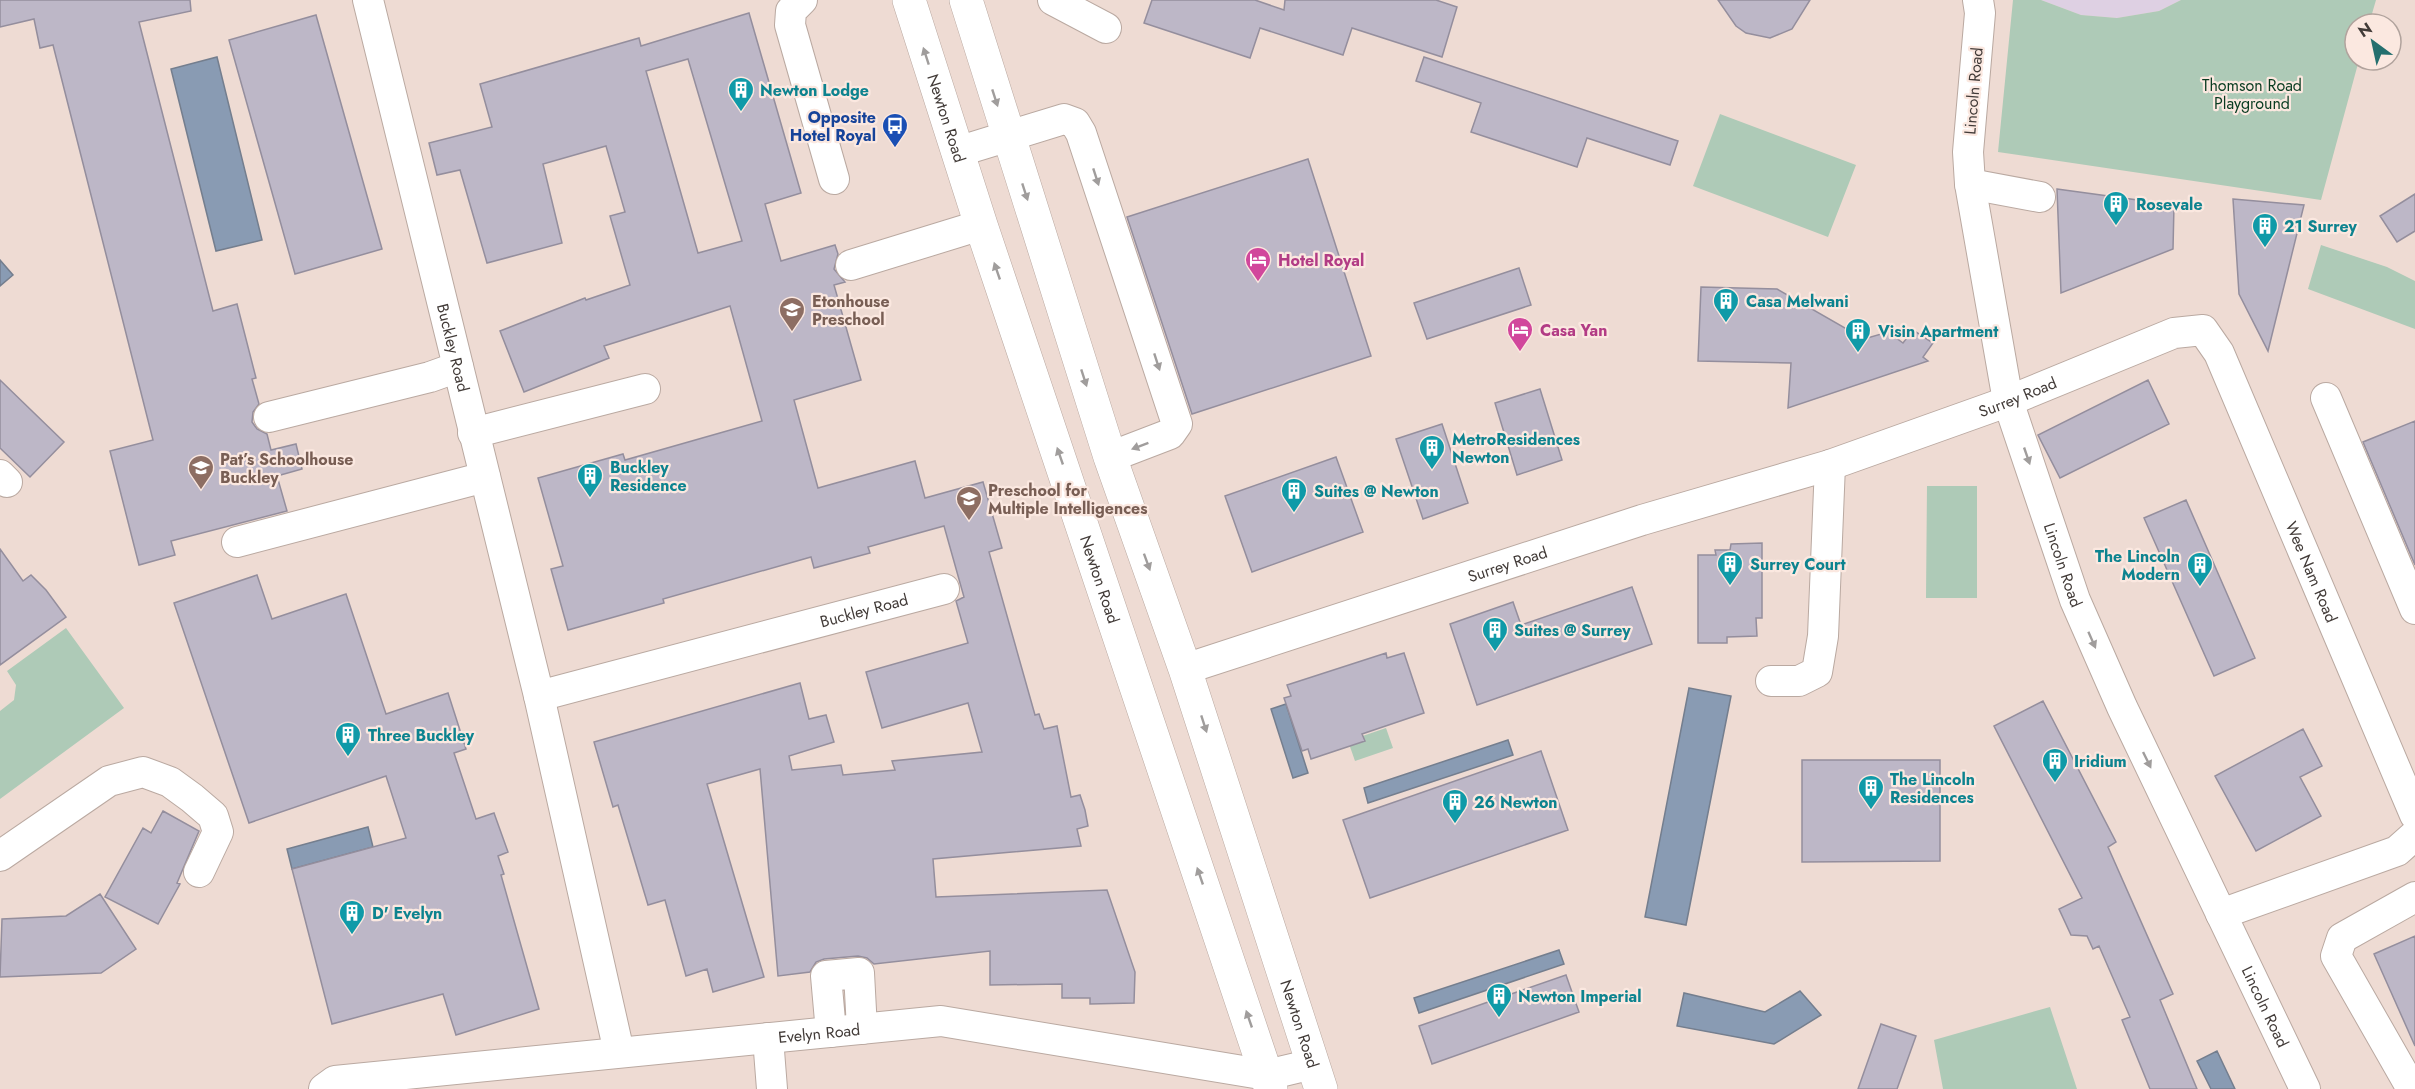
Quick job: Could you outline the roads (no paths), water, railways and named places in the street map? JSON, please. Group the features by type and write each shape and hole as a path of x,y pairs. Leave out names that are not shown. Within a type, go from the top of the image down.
{"main road":[{"name":"Newton Road","path":"909,0 981,225 1269,1082"},
{"name":"Newton Road","path":"966,0 1110,457 1185,669 1317,1076"},
{"path":"1218,928 1231,942 1242,945 1257,940 1263,931 1267,916"}],"street":[{"name":"Buckley Road","path":"368,0 539,696 619,1052"},
{"path":"802,0 790,11 790,25 834,179"},
{"path":"1053,0 1106,28"},
{"name":"Lincoln Road","path":"1978,0 1980,13 1968,152 1970,184 2008,401 2075,600 2122,707 2306,1089"},
{"path":"957,152 1064,119 1075,123 1082,132 1177,424 1170,434 1110,457"},
{"path":"1970,184 2040,197"},
{"path":"851,265 981,225"},
{"name":"Surrey Road","path":"1185,669 1642,520 1830,465 2008,401 2174,333 2203,330"},
{"name":"Wee Nam Road","path":"2203,330 2219,353 2415,815"},
{"path":"270,417 430,377 458,367"},
{"path":"473,433 645,389"},
{"path":"2326,398 2415,609"},
{"path":"1771,681 1799,681 1817,672 1823,636 1830,465"},
{"path":"237,542 485,477"},
{"name":"Buckley Road","path":"539,696 944,589"},
{"path":"0,856 109,781 143,772 170,782 213,816 218,832 199,872"},
{"path":"2221,914 2397,851 2415,835"},
{"path":"2412,1089 2336,956 2342,938 2415,897"},
{"path":"831,1032 826,976 859,973 862,1029"},
{"name":"Evelyn Road","path":"324,1089 335,1081 941,1021 1269,1082 1317,1076"},
{"path":"768,1038 772,1089"}],"water":[{"path":"217,57 262,240 216,251 171,69"},
{"path":"0,260 13,275 0,286"},
{"path":"1689,688 1731,696 1686,925 1645,917"},
{"path":"1286,704 1308,773 1293,778 1271,709"},
{"path":"1508,740 1513,755 1368,803 1364,788"},
{"path":"368,827 373,847 292,869 287,849"},
{"path":"1559,950 1564,964 1419,1013 1414,998"},
{"path":"1800,991 1821,1015 1774,1044 1677,1026 1684,993 1765,1012"},
{"path":"2217,1051 2235,1089 2211,1089 2197,1061"}],"place":[{"name":"Newton Lodge","path":"741,113"},
{"name":"Opposite Hotel Royal","path":"895,149"},
{"name":"Rosevale","path":"2116,227"},
{"name":"21 Surrey","path":"2265,249"},
{"name":"Hotel Royal","path":"1258,283"},
{"name":"Casa Melwani","path":"1726,324"},
{"name":"Etonhouse Preschool","path":"792,333"},
{"name":"Casa Yan","path":"1520,353"},
{"name":"Visin Apartment","path":"1858,354"},
{"name":"MetroResidences Newton","path":"1432,471"},
{"name":"Pat’s Schoolhouse Buckley","path":"201,491"},
{"name":"Buckley Residence","path":"590,499"},
{"name":"Suites @ Newton","path":"1294,514"},
{"name":"Preschool for Multiple Intelligences","path":"969,522"},
{"name":"Surrey Court","path":"1730,587"},
{"name":"The Lincoln Modern","path":"2200,588"},
{"name":"Suites @ Surrey","path":"1495,653"},
{"name":"Three Buckley","path":"348,758"},
{"name":"Iridium","path":"2055,784"},
{"name":"The Lincoln Residences","path":"1871,811"},
{"name":"26 Newton","path":"1455,825"},
{"name":"D' Evelyn","path":"352,936"},
{"name":"Newton Imperial","path":"1499,1019"}],"park label":[{"name":"Thomson Road Playground","path":"2252,94"}]}
